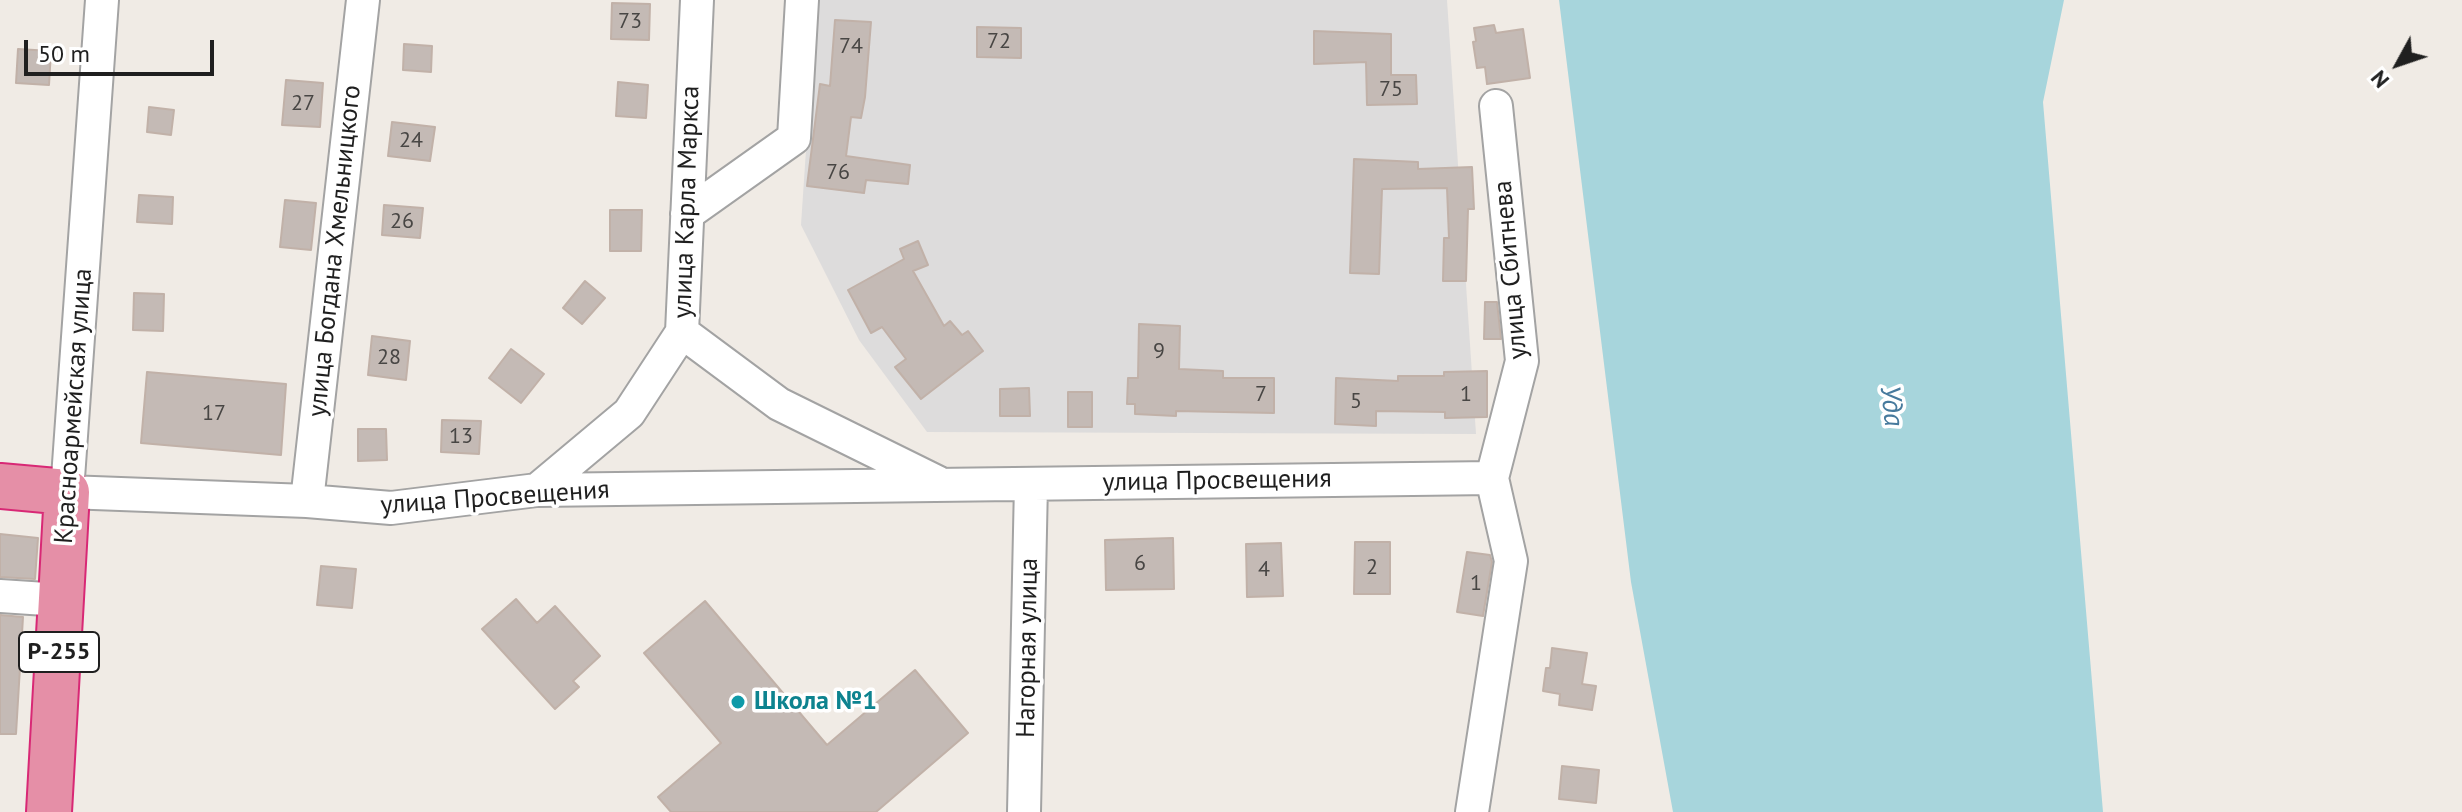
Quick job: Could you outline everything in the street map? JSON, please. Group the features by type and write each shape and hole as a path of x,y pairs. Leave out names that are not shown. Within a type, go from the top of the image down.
{"highway":[{"name":"улица Просвещения","path":"0,486 67,492"},
{"name":"Красноармейская улица","path":"49,812 67,492"}],"street":[{"name":"Красноармейская улица","path":"67,492 102,0"},
{"name":"улица Богдана Хмельницкого","path":"307,501 363,0"},
{"name":"улица Карла Маркса","path":"537,490 629,413 682,332 697,0"},
{"path":"687,214 794,138 802,0"},
{"name":"улица Сбитнева","path":"1492,478 1522,361 1496,106"},
{"name":"улица Просвещения","path":"682,332 779,404 942,485"},
{"name":"улица Просвещения","path":"67,492 307,501 391,508 537,490 1492,478"},
{"path":"1472,812 1511,561 1492,478"},
{"name":"Нагорная улица","path":"1024,812 1031,484"},
{"path":"0,596 61,600"}],"shaded area":[{"path":"816,0 1447,0 1476,434 927,432 859,340 801,225"}],"water":[{"name":"Уда","path":"1559,0 2064,0 2043,102 2103,812 1673,812 1631,582"}],"building":[{"path":"612,3 650,4 649,40 611,39"},
{"path":"835,20 871,22 865,97 861,118 851,117 846,156 910,165 908,184 866,180 864,193 807,186 820,84 830,86"},
{"path":"1494,25 1496,33 1523,29 1530,78 1487,84 1485,67 1477,68 1474,28"},
{"path":"977,27 1021,28 1021,58 977,57"},
{"path":"1314,31 1391,34 1391,75 1416,75 1417,104 1367,105 1366,62 1314,64"},
{"path":"404,44 432,46 431,72 403,70"},
{"path":"18,49 51,51 49,85 16,83"},
{"path":"286,80 323,83 320,127 282,125"},
{"path":"618,82 648,85 646,118 616,116"},
{"path":"149,107 174,110 171,135 147,132"},
{"path":"392,122 435,127 430,161 388,156"},
{"path":"1354,159 1418,162 1418,169 1472,167 1474,209 1468,209 1466,281 1443,281 1444,238 1449,238 1447,188 1382,189 1379,274 1350,273"},
{"path":"139,195 173,197 172,224 137,222"},
{"path":"285,200 316,203 311,250 280,247"},
{"path":"384,205 423,208 420,238 382,235"},
{"path":"610,210 642,210 641,251 610,251"},
{"path":"918,241 928,265 913,271 944,326 950,321 962,335 968,331 983,351 921,399 895,367 906,359 882,327 871,333 848,290 904,259 900,249"},
{"path":"585,281 605,298 582,324 563,308"},
{"path":"134,293 164,294 163,331 133,330"},
{"path":"1485,302 1497,302 1501,339 1484,339"},
{"path":"1139,324 1180,326 1179,369 1223,371 1223,378 1274,378 1274,413 1176,411 1176,416 1135,414 1135,404 1127,404 1128,378 1138,378"},
{"path":"372,336 410,341 406,380 368,375"},
{"path":"511,349 544,374 521,403 489,378"},
{"path":"1487,371 1487,417 1445,418 1445,412 1376,411 1376,426 1335,424 1336,378 1398,381 1398,376 1444,376 1444,372"},
{"path":"147,372 286,384 281,455 141,443"},
{"path":"1029,388 1030,416 1000,416 1000,389"},
{"path":"1068,392 1092,392 1092,427 1068,427"},
{"path":"442,420 481,421 479,454 441,452"},
{"path":"358,429 386,429 387,460 358,461"},
{"path":"0,534 38,538 35,579 0,577"},
{"path":"1173,538 1174,589 1106,590 1105,540"},
{"path":"1355,542 1390,542 1390,594 1354,594"},
{"path":"1281,543 1283,596 1247,597 1246,544"},
{"path":"1467,552 1490,555 1492,562 1483,616 1457,612"},
{"path":"321,566 356,569 352,608 317,605"},
{"path":"516,599 537,623 555,606 600,656 573,681 579,687 555,709 482,629"},
{"name":"Школа №1","path":"705,601 827,745 915,670 968,733 876,812 671,812 658,797 721,743 644,653"},
{"path":"0,615 23,617 16,734 0,734"},
{"path":"1552,648 1587,653 1582,684 1596,686 1592,710 1559,705 1560,694 1543,691"},
{"path":"1562,766 1599,770 1596,803 1559,799"}],"place":[{"name":"Школа №1","path":"738,702"}]}
